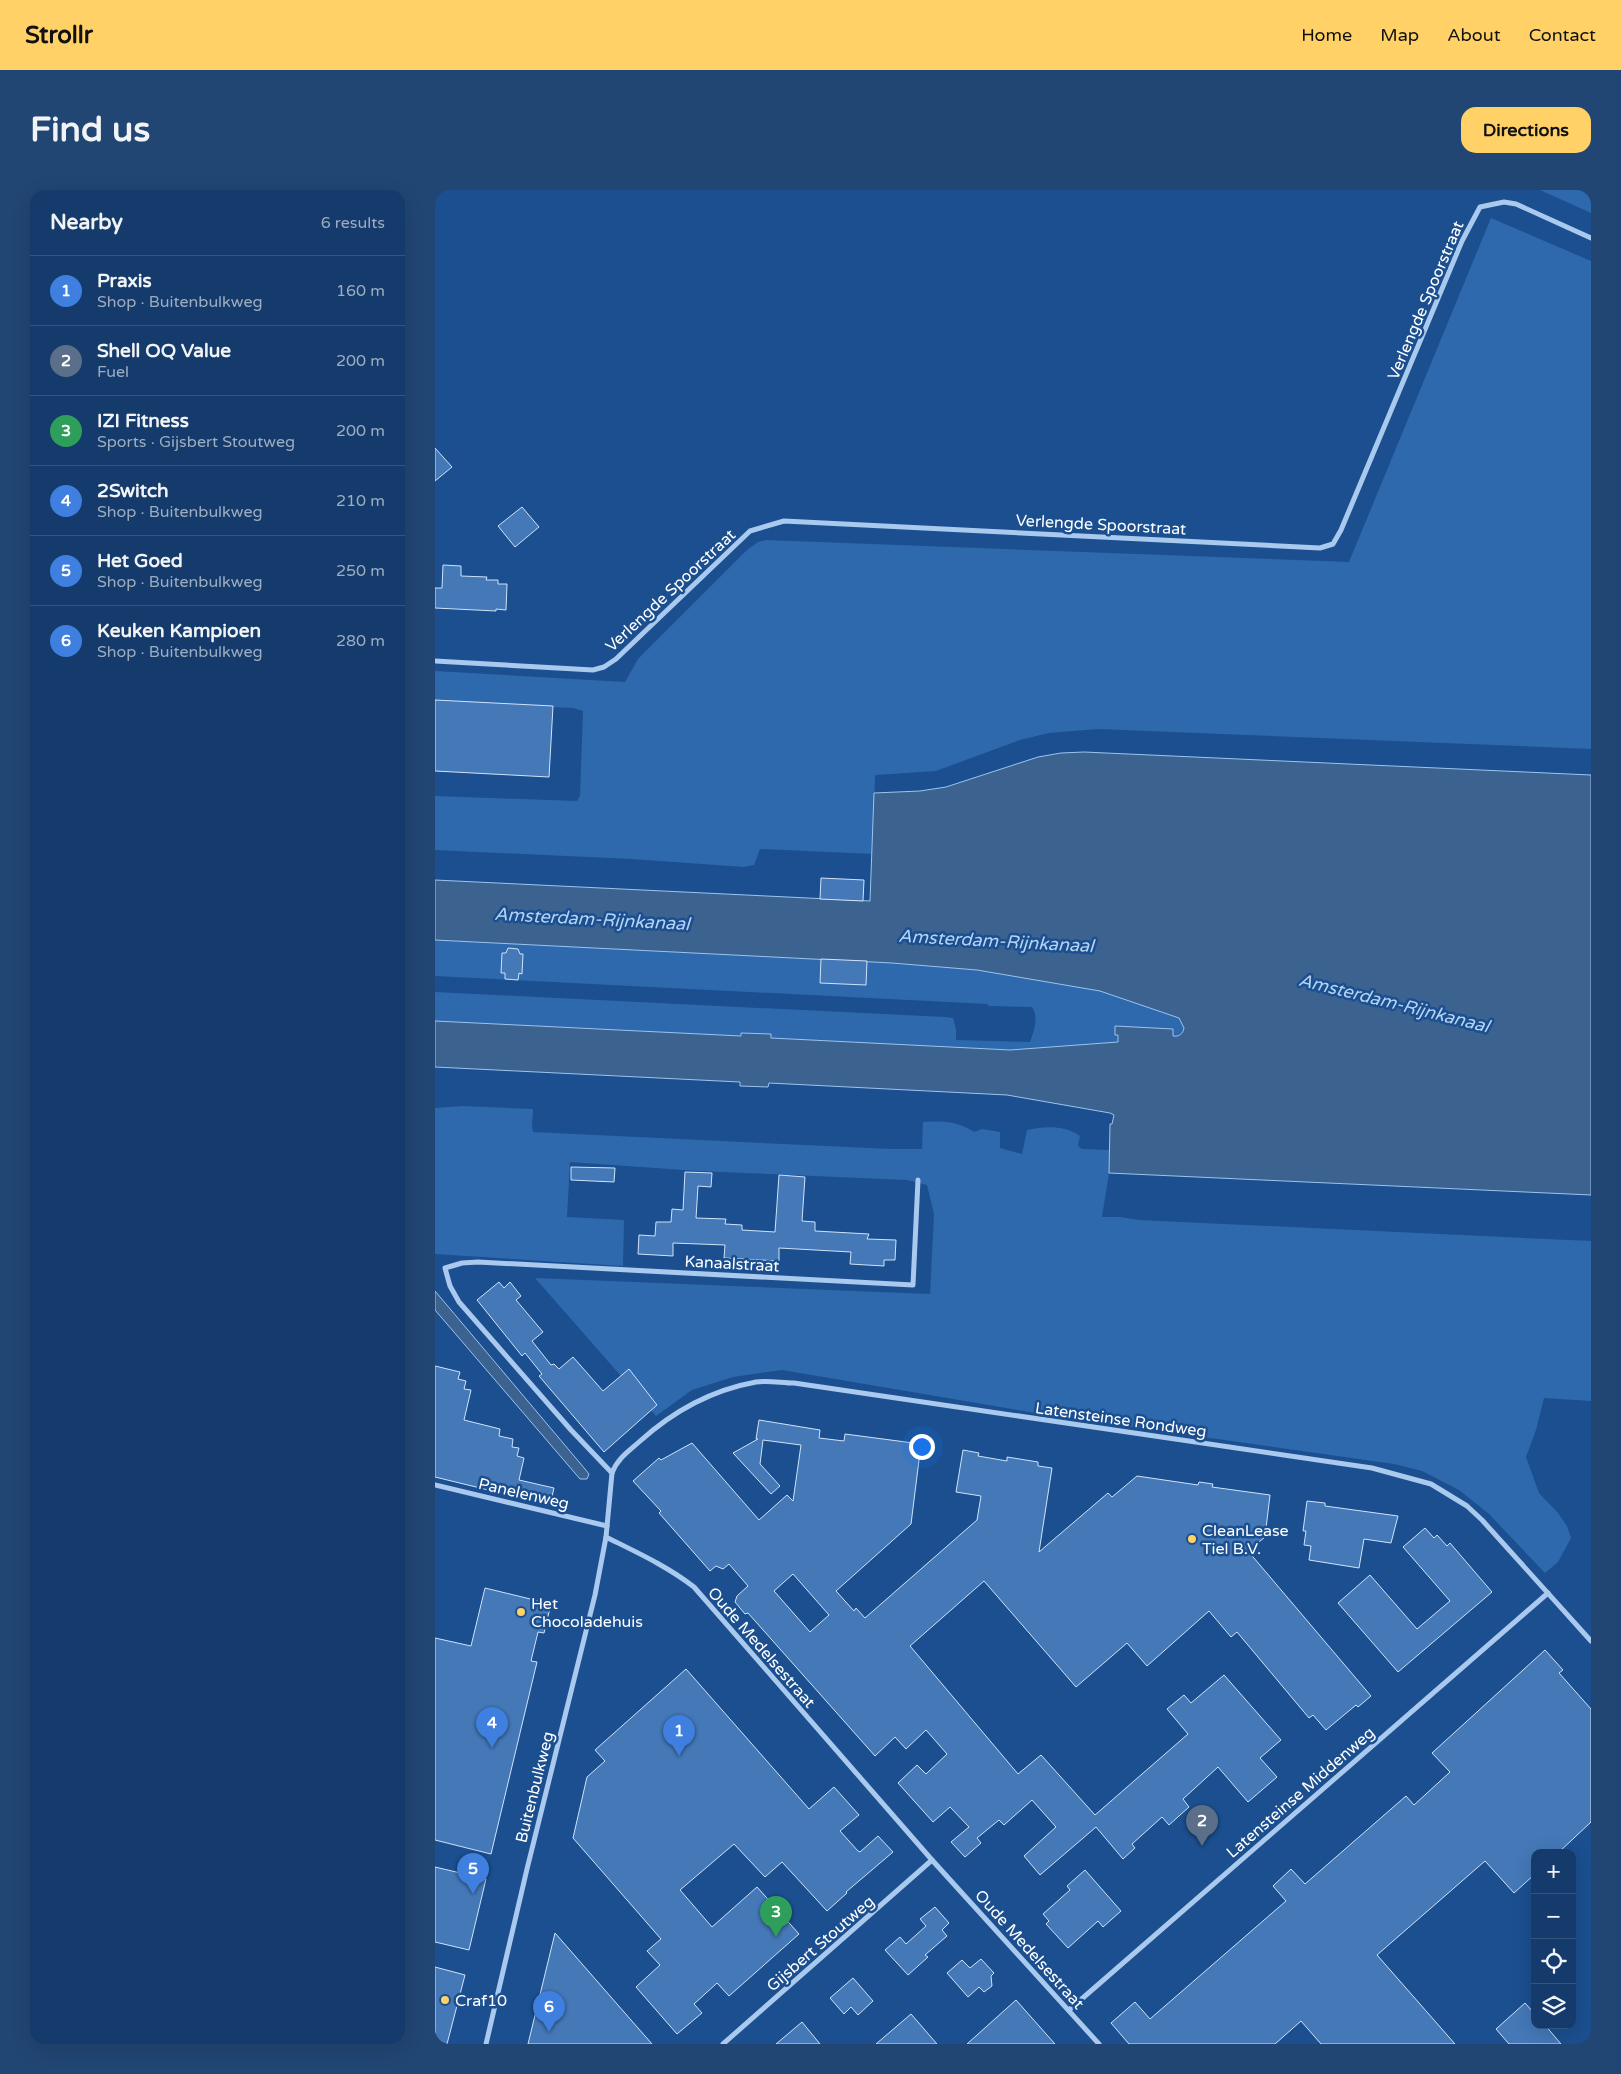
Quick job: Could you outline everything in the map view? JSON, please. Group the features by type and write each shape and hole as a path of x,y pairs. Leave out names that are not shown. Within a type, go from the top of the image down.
{"street":[{"name":"Verlengde Spoorstraat","path":"435,661 593,670 604,667 617,659 750,531 784,521 1320,548 1333,544 1345,521 1462,241 1481,207 1503,202 1516,204 1591,238"},
{"name":"Kanaalstraat","path":"612,1473 571,1430 459,1302 445,1268 462,1263 478,1262 913,1285 918,1180"},
{"name":"Latensteinse Rondweg","path":"612,1473 619,1460 676,1413 720,1392 757,1382 794,1383 1373,1468 1431,1484 1467,1506 1482,1520 1591,1641"},
{"path":"606,1537 612,1473"},
{"name":"Panelenweg","path":"435,1485 607,1526"},
{"name":"Oude Medelsestraat","path":"606,1537 679,1575 693,1587 932,1860 1099,2044"},
{"name":"Buitenbulkweg","path":"486,2044 595,1595 606,1537"},
{"name":"Latensteinse Middenweg","path":"1069,2010 1548,1593"},
{"name":"Gijsbert Stoutweg","path":"723,2044 932,1860"}],"shaded area":[{"path":"1540,190 1591,190 1591,213"},
{"path":"1491,218 1591,261 1591,749 1098,729 1049,733 1020,740 936,771 876,775 873,854 760,849 754,865 744,867 631,859 435,850 435,796 577,801 580,796 583,711 573,708 435,702 435,671 625,682 638,659 747,550 758,542 766,540 1349,562"},
{"path":"435,940 892,963 977,970 1100,991 1179,1018 1184,1028 1179,1036 1175,1037 1173,1037 1172,1029 1115,1035 1118,1035 1118,1042 1010,1050 770,1038 771,1034 741,1033 741,1036 435,1021 435,992 945,1017 953,1018 956,1040 1030,1042 1034,1029 1035,1015 1032,1007 989,1006 987,1004 435,976"},
{"path":"463,1106 533,1109 533,1132 890,1149 922,1149 923,1122 943,1122 956,1124 974,1132 982,1129 1000,1132 1000,1148 1022,1154 1027,1130 1047,1127 1061,1128 1080,1136 1078,1146 1082,1149 1110,1150 1109,1173 1102,1217 1591,1241 1591,1401 1544,1398 1536,1430 1526,1457 1539,1493 1558,1513 1567,1526 1571,1538 1558,1562 1545,1573 1489,1514 1459,1490 1422,1471 1394,1464 1041,1414 782,1370 733,1377 692,1390 656,1416 535,1278 930,1294 934,1214 927,1185 907,1180 698,1171 570,1162 567,1217 624,1220 623,1266 435,1254 435,1108"}],"water":[{"name":"Amsterdam-Rijnkanaal","path":"1084,752 1591,775 1591,1195 1109,1173 1110,1124 1112,1124 1114,1115 1007,1095 769,1083 768,1087 740,1086 740,1082 435,1067 435,1021 741,1036 741,1033 771,1034 771,1038 1010,1050 1118,1042 1118,1035 1115,1035 1115,1026 1173,1029 1173,1036 1180,1035 1184,1028 1179,1018 1100,991 977,970 892,963 435,940 435,880 870,901 874,793 920,791 946,787 1038,757"},
{"path":"435,1291 585,1469 589,1474 587,1479 580,1479 435,1310"}],"building":[{"path":"435,448 452,467 435,481"},
{"path":"522,507 539,527 515,547 498,526"},
{"path":"443,565 461,566 461,576 487,577 486,580 498,580 498,584 507,584 506,610 435,608 435,588 442,588"},
{"path":"435,700 553,706 549,777 435,771"},
{"path":"821,878 864,880 863,901 820,899"},
{"path":"508,948 518,949 520,954 523,954 522,974 519,973 518,980 505,979 505,973 501,973 502,953 506,953"},
{"path":"821,959 867,961 866,985 820,983"},
{"path":"571,1167 615,1168 614,1182 571,1180"},
{"path":"685,1172 712,1173 711,1187 698,1186 696,1218 726,1219 725,1224 742,1225 742,1230 775,1232 779,1175 805,1177 802,1221 815,1222 815,1231 869,1234 867,1239 896,1240 895,1260 884,1260 884,1266 850,1264 851,1252 779,1248 779,1261 724,1258 725,1245 673,1243 673,1256 638,1254 639,1235 655,1236 656,1222 671,1222 672,1209 683,1210"},
{"path":"499,1282 504,1288 510,1282 521,1296 516,1300 543,1332 532,1341 551,1365 554,1364 559,1369 573,1357 603,1391 629,1369 657,1405 604,1452 539,1376 542,1374 525,1353 522,1356 477,1300"},
{"path":"435,1366 460,1372 458,1379 466,1381 464,1389 471,1390 464,1420 500,1429 499,1436 513,1439 512,1447 519,1448 517,1456 524,1458 519,1480 554,1488 550,1505 435,1477"},
{"path":"759,1420 820,1430 819,1438 844,1441 845,1434 921,1444 911,1524 836,1591 854,1611 856,1608 865,1618 977,1520 981,1496 956,1492 963,1450 979,1453 978,1456 1007,1461 1007,1457 1038,1462 1038,1466 1052,1468 1039,1552 1108,1493 1112,1497 1137,1476 1198,1485 1199,1482 1213,1484 1212,1487 1270,1495 1265,1537 1248,1551 1371,1696 1358,1707 1356,1705 1326,1730 1313,1715 1309,1718 1237,1632 1231,1637 1209,1611 1147,1666 1127,1643 1076,1687 984,1581 910,1646 1018,1774 1041,1755 1095,1815 1188,1734 1167,1709 1184,1695 1191,1703 1224,1675 1281,1740 1260,1758 1277,1777 1248,1802 1218,1767 1183,1799 1189,1807 1169,1825 1162,1817 1132,1844 1135,1848 1123,1859 1096,1827 1040,1875 1024,1856 1056,1827 1032,1800 1004,1825 999,1820 977,1838 981,1843 965,1857 951,1842 969,1827 950,1807 933,1822 898,1783 917,1765 926,1774 947,1754 926,1730 906,1749 895,1737 875,1756 748,1613 745,1614 735,1602 737,1596 748,1586 729,1564 723,1569 716,1566 710,1571 659,1513 661,1511 633,1481 659,1458 661,1460 692,1443 759,1520 787,1495 793,1501 801,1445 763,1440 760,1464 780,1486 771,1494 733,1453 758,1439 756,1439","holes":["793,1574 829,1615 810,1632 774,1591"]},
{"path":"1307,1501 1325,1503 1325,1506 1398,1516 1391,1543 1364,1539 1359,1568 1309,1560 1311,1546 1304,1545 1306,1531 1303,1531"},
{"path":"1425,1528 1434,1538 1437,1535 1447,1546 1450,1543 1492,1592 1398,1672 1338,1603 1370,1575 1417,1629 1450,1601 1403,1547"},
{"path":"485,1588 551,1604 544,1633 538,1632 531,1661 537,1662 491,1854 435,1840 435,1638 471,1646"},
{"path":"1545,1650 1563,1670 1559,1673 1591,1709 1591,1822 1562,1849 1531,1849 1531,1878 1514,1893 1485,1861 1377,1955 1455,2044 1321,2044 1301,2021 1275,2044 1129,2044 1111,2023 1135,2002 1150,2019 1286,1901 1273,1886 1291,1869 1305,1884 1406,1796 1414,1805 1450,1772 1432,1753"},
{"path":"686,1669 809,1809 834,1787 859,1815 840,1831 858,1851 860,1852 878,1836 893,1852 846,1892 827,1911 782,1862 765,1877 734,1844 680,1890 712,1927 757,1887 799,1934 729,1996 717,1983 694,2004 702,2013 677,2034 636,1987 660,1965 647,1951 661,1939 573,1838 587,1777 605,1761 595,1750"},
{"path":"435,1867 486,1879 469,1950 435,1942"},
{"path":"1085,1870 1121,1911 1103,1927 1098,1921 1068,1948 1046,1924 1049,1921 1043,1914 1070,1890 1067,1886"},
{"path":"935,1907 949,1923 942,1930 947,1936 925,1955 928,1957 908,1975 885,1950 900,1937 906,1944 926,1926 920,1919"},
{"path":"555,1933 652,2044 528,2044"},
{"path":"981,1959 994,1973 991,1976 992,1986 984,1992 979,1987 968,1997 947,1973 962,1960 970,1968"},
{"path":"435,1967 465,1975 447,2044 435,2044"},
{"path":"853,1978 873,2001 858,2015 851,2007 844,2014 830,1998"},
{"path":"1016,2000 1055,2044 967,2044"},
{"path":"1525,2003 1531,2010 1531,2029 1548,2029 1561,2044 1509,2044 1496,2029"},
{"path":"911,2014 937,2044 876,2044"},
{"path":"802,2022 820,2044 776,2044"}],"place":[{"name":"CleanLease Tiel B.V.","path":"1192,1539"},
{"name":"Het Chocoladehuis","path":"521,1612"},
{"name":"2Switch","path":"492,1748"},
{"name":"Praxis","path":"679,1756"},
{"name":"Shell OQ Value","path":"1202,1846"},
{"name":"Het Goed","path":"473,1894"},
{"name":"IZI Fitness","path":"776,1937"},
{"name":"Craf10","path":"445,2000"},
{"name":"Keuken Kampioen","path":"549,2032"}]}
